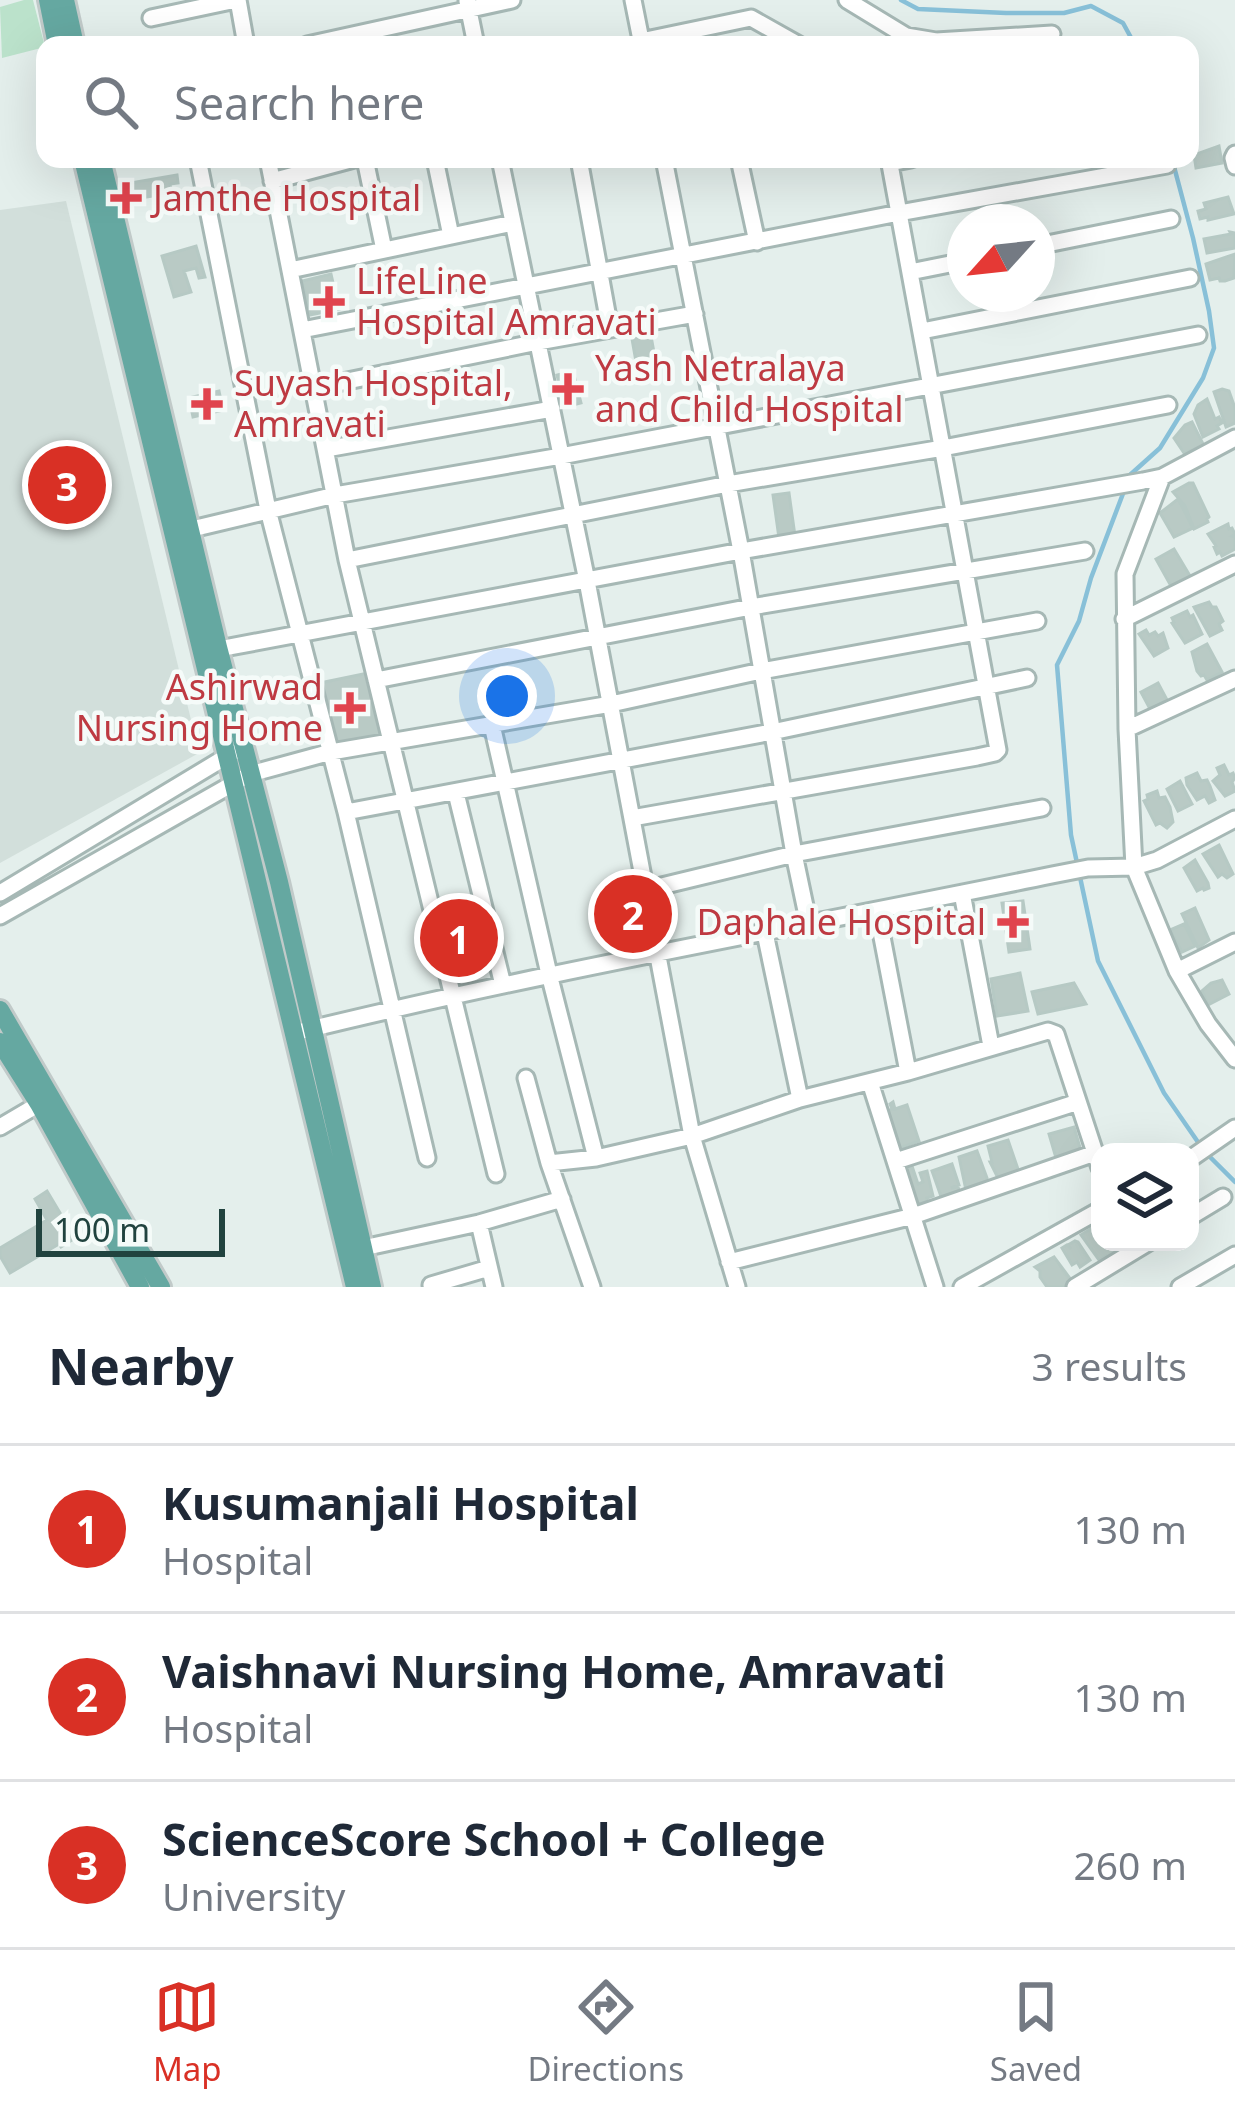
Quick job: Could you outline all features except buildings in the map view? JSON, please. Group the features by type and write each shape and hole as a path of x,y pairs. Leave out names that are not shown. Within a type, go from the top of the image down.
{"main road":[{"path":"48,0 55,36"},
{"path":"65,0 73,36"},
{"path":"85,168 372,1287"},
{"path":"103,168 192,529 209,650"},
{"path":"0,1010 161,1287"},
{"path":"303,1030 355,1287"},
{"path":"0,1042 140,1287"}],"street":[{"path":"152,18 237,0 244,36"},
{"path":"343,36 468,5 512,0"},
{"path":"633,0 641,36"},
{"path":"847,0 896,36"},
{"path":"468,5 474,36"},
{"path":"673,36 751,18 783,36"},
{"path":"1019,36 1052,34"},
{"path":"1235,154 1235,166"},
{"path":"200,168 268,509 346,812 427,1158"},
{"path":"270,168 347,560 496,1174"},
{"path":"272,181 320,168"},
{"path":"367,168 384,250"},
{"path":"437,168 451,236"},
{"path":"502,168 587,581 692,1136 736,1287"},
{"path":"581,168 610,329"},
{"path":"666,168 809,925"},
{"path":"741,168 757,242"},
{"path":"632,818 998,750 891,168"},
{"path":"302,330 1150,168"},
{"path":"1055,242 1172,219"},
{"path":"290,270 513,223"},
{"path":"910,272 947,265"},
{"path":"922,332 1190,278"},
{"path":"313,388 695,314"},
{"path":"192,529 334,495 1198,335"},
{"path":"347,560 728,484 1168,405"},
{"path":"326,449 552,409"},
{"path":"209,650 1143,482 1162,477 1235,438"},
{"path":"1162,477 1125,574 1134,867 1178,971 1208,1024 1234,1056"},
{"path":"376,680 751,608 1085,551"},
{"path":"1124,619 1235,564"},
{"path":"0,916 242,778 331,752 611,704 761,670 1036,621"},
{"path":"346,812 1027,678"},
{"path":"1127,729 1235,679"},
{"path":"491,724 596,1157"},
{"path":"0,893 236,751"},
{"path":"456,793 503,985"},
{"path":"646,890 794,854 1042,808"},
{"path":"303,1030 548,974 1052,875 1134,867 1235,819"},
{"path":"88,840 100,859"},
{"path":"962,893 991,1046"},
{"path":"877,910 908,1072"},
{"path":"766,934 800,1099"},
{"path":"1178,971 1235,942"},
{"path":"549,1163 692,1136 800,1099 1053,1031 1092,1143"},
{"path":"526,1078 549,1163 592,1287"},
{"path":"870,1082 934,1287"},
{"path":"896,1161 1078,1102"},
{"path":"0,1126 39,1104"},
{"path":"1199,1153 1235,1128"},
{"path":"729,1262 913,1216 1091,1163"},
{"path":"1199,1211 1222,1197"},
{"path":"363,1248 562,1199"},
{"path":"962,1287 1091,1215"},
{"path":"479,1222 494,1287"},
{"path":"1076,1287 1134,1251"},
{"path":"1180,1287 1235,1256"},
{"path":"431,1285 489,1268"}],"shaded area":[{"path":"66,201 199,753 0,863 0,210"}],"green space":[{"path":"33,0 42,36 36,36 36,49 2,58 0,7"}],"waterway":[{"path":"901,0 918,9 1006,13 1064,13 1091,6 1123,23 1130,36"},
{"path":"1128,481 1160,448 1203,378 1214,348 1174,168"},
{"path":"1124,491 1079,621 1057,665 1071,835 1098,961 1164,1093 1200,1145"},
{"path":"1207,1154 1235,1182"}],"place":[{"name":"Jamthe Hospital","path":"126,198"},
{"name":"LifeLine Hospital Amravati","path":"329,302"},
{"name":"Yash Netralaya and Child Hospital","path":"568,389"},
{"name":"Suyash Hospital, Amravati","path":"207,404"},
{"name":"ScienceScore School + College","path":"67,485"},
{"name":"Ashirwad Nursing Home","path":"350,708"},
{"name":"Vaishnavi Nursing Home, Amravati","path":"633,914"},
{"name":"Daphale Hospital","path":"1013,922"},
{"name":"Kusumanjali Hospital","path":"459,938"}]}
